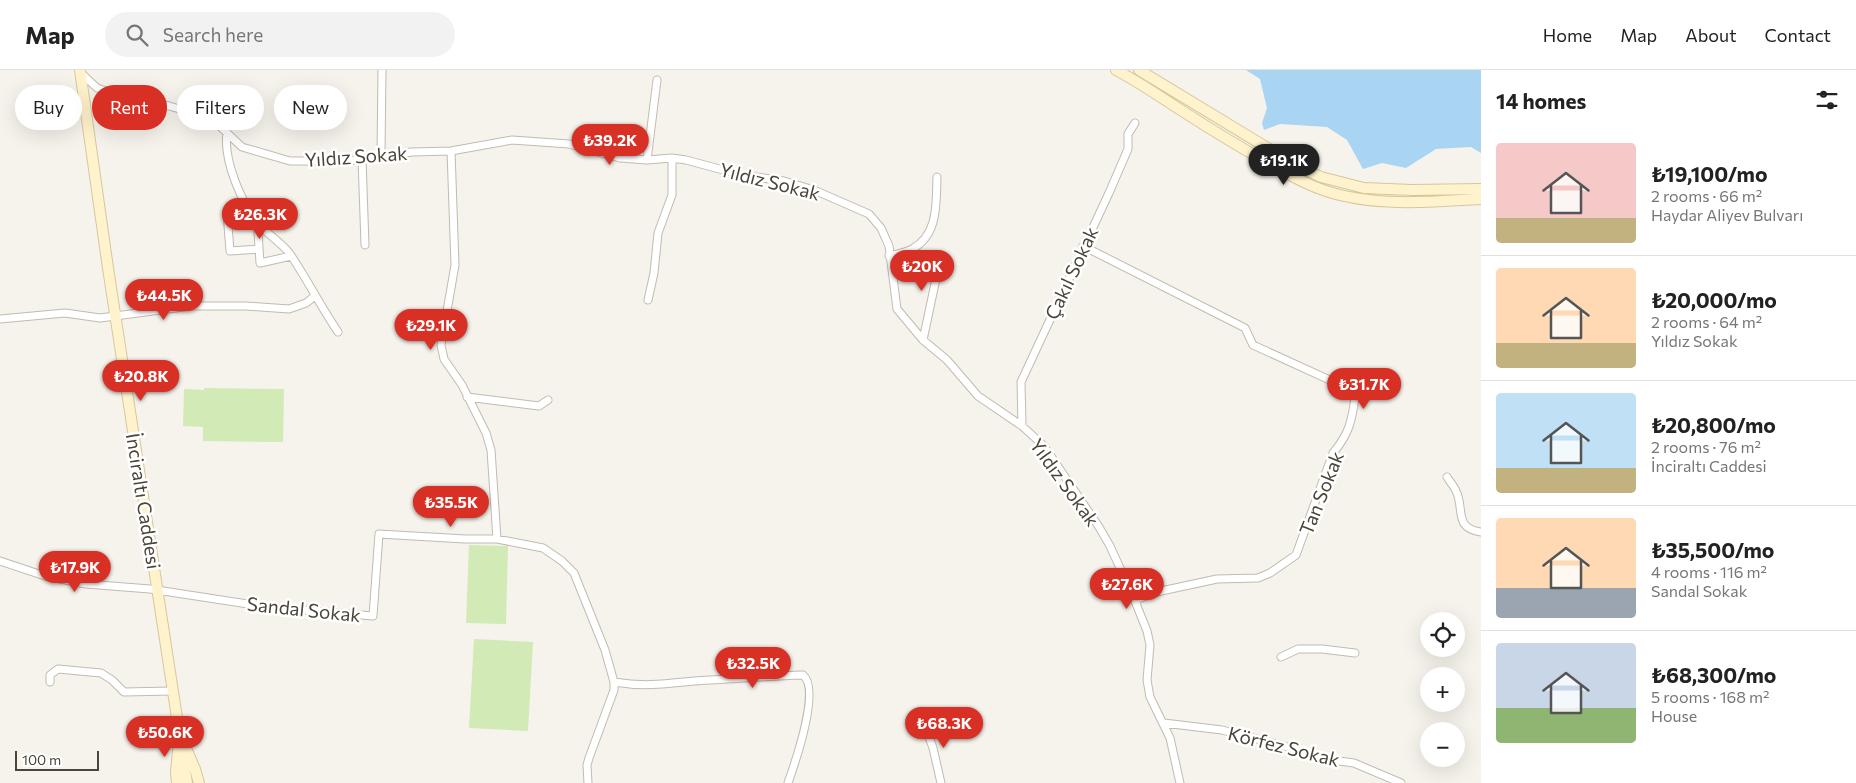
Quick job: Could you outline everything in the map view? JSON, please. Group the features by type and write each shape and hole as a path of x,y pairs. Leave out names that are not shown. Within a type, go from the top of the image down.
{"main road":[{"path":"1116,70 1148,88 1240,147 1304,182 1327,192 1373,200 1413,202 1481,199"},
{"path":"1139,70 1289,161 1321,177 1364,188 1412,190 1481,188"},
{"name":"İnciraltı Caddesi","path":"80,71 172,691 188,783"},
{"path":"177,783 176,772 180,734"},
{"path":"180,734 199,783"}],"street":[{"path":"381,155 382,70"},
{"name":"Yıldız Sokak","path":"80,71 97,88 117,95 211,118 242,147 264,155 290,161 347,161 412,152 451,151 512,140 569,144 620,158 647,160 672,158 742,175 784,181 814,190 869,214 881,228 889,246 897,309 924,340 947,360 978,396 1022,426 1044,446 1110,546 1147,631 1150,645 1147,680 1150,697 1153,708 1164,723 1174,751 1180,783"},
{"path":"647,160 657,80"},
{"name":"Çakıl Sokak","path":"1022,426 1021,382 1128,149 1128,134 1135,123"},
{"path":"227,133 226,143 229,166 237,187 260,225 280,241 291,256 338,332"},
{"path":"451,151 456,265 441,345 444,358 462,385 486,433 491,450 497,540"},
{"path":"648,300 654,273 658,233 672,195 672,158"},
{"path":"362,159 365,245"},
{"path":"890,259 912,250 925,239 935,218 937,177"},
{"path":"228,213 230,251 259,249"},
{"path":"260,225 258,232 260,263 291,256"},
{"name":"Tan Sokak","path":"1083,246 1245,328 1253,345 1345,387 1355,396 1352,421 1345,439 1333,453 1296,555 1270,573 1258,578 1217,579 1152,593 1135,601"},
{"path":"890,259 936,274 928,308 924,340"},
{"path":"0,320 66,313 100,318 191,306 246,306 289,309 316,296"},
{"path":"467,397 539,406 548,400"},
{"path":"1447,477 1457,492 1462,522 1466,527 1481,532"},
{"name":"Sandal Sokak","path":"0,561 45,576 86,584 150,589 267,607 373,616 378,534 497,540 543,548 574,572 605,650 614,682 614,690 587,765 588,783"},
{"path":"1281,656 1298,649 1322,649 1355,653"},
{"path":"50,682 50,675 58,669 101,673 112,680 124,692 172,691"},
{"path":"614,682 636,686 659,686 703,681 803,676 807,678 809,684 808,709 803,740 788,783"},
{"path":"923,721 933,748 941,783"},
{"name":"Körfez Sokak","path":"1164,723 1222,730 1284,746 1316,758 1354,763 1401,783"}],"green space":[{"path":"204,388 284,389 283,442 203,441 203,427 183,426 184,389 204,390"},
{"path":"469,545 508,546 506,624 466,623"},
{"path":"474,639 533,642 528,731 469,728"}],"water":[{"path":"1246,70 1481,70 1481,153 1471,147 1436,149 1406,168 1382,163 1363,169 1347,140 1327,127 1280,124 1264,130 1262,123 1267,108 1260,79"}]}
